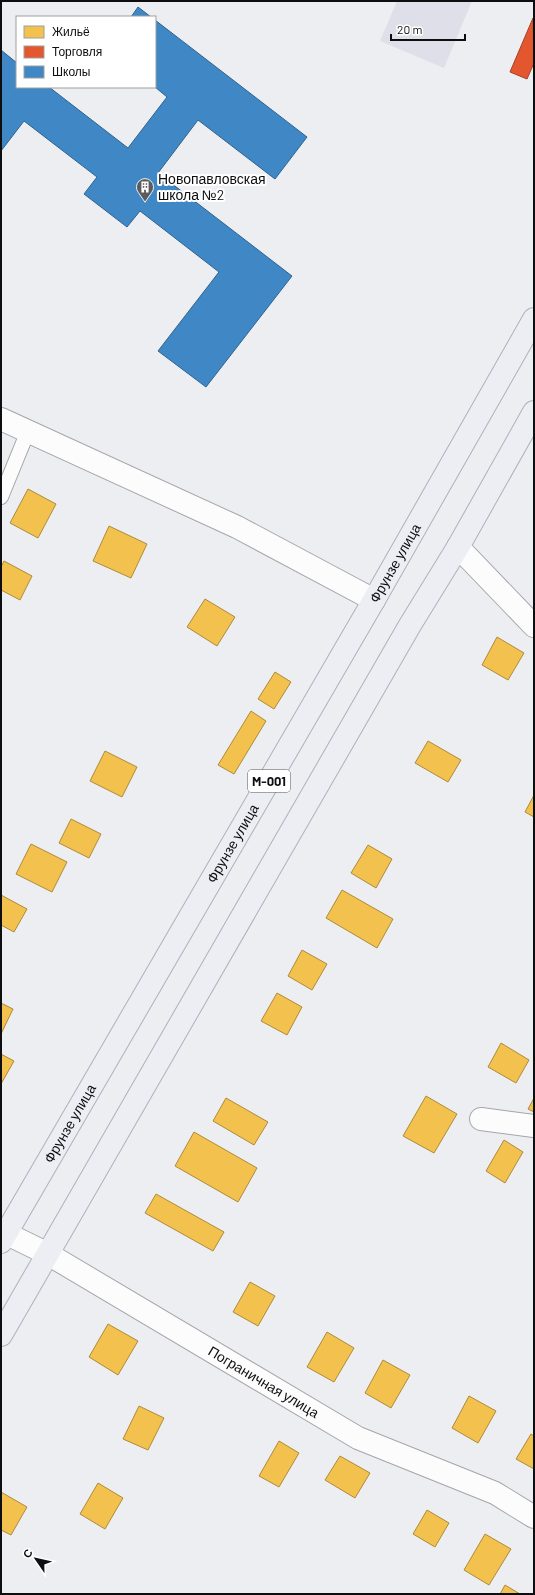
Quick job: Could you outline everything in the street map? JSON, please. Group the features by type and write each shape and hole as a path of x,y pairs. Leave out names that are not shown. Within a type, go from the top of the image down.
{"main road":[{"name":"Фрунзе улица","path":"3,1235 374,600 534,318"},
{"name":"M-001","path":"1,1335 410,625 458,547 534,412"}],"street":[{"path":"1,419 237,527 374,600"},
{"path":"458,547 534,626"},
{"path":"481,1119 534,1126"},
{"name":"Пограничная улица","path":"3,1235 48,1254 358,1438 494,1493 534,1517"}],"lane":[{"path":"1,497 28,431"}],"shaded area":[{"path":"397,1 472,1 444,68 380,41"}],"building: Жильё":[{"path":"28,489 56,504 38,538 10,523"},
{"path":"109,526 147,544 131,578 93,561"},
{"path":"4,561 32,576 20,600 1,590 1,567"},
{"path":"205,599 235,617 217,646 187,627"},
{"path":"497,637 524,653 508,680 482,665"},
{"path":"275,672 291,682 274,709 258,699"},
{"path":"251,711 266,721 234,774 218,765"},
{"path":"428,741 461,760 448,782 415,763"},
{"path":"105,751 137,767 122,797 90,781"},
{"path":"534,795 534,817 525,812"},
{"path":"71,819 101,834 89,858 59,843"},
{"path":"31,844 67,862 52,892 16,874"},
{"path":"368,845 392,859 376,888 351,873"},
{"path":"342,890 393,919 377,948 326,918"},
{"path":"1,895 27,909 14,932 1,925"},
{"path":"302,950 327,964 312,990 288,976"},
{"path":"277,993 302,1007 287,1035 261,1021"},
{"path":"1,1003 13,1009 1,1034"},
{"path":"501,1043 529,1060 516,1083 488,1067"},
{"path":"1,1054 14,1061 1,1084"},
{"path":"426,1096 457,1114 434,1153 403,1136"},
{"path":"226,1098 268,1122 254,1145 213,1121"},
{"path":"534,1098 534,1112 528,1109"},
{"path":"194,1132 257,1168 238,1202 175,1166"},
{"path":"504,1140 523,1152 505,1183 486,1171"},
{"path":"156,1194 224,1232 213,1251 145,1213"},
{"path":"250,1282 275,1296 258,1326 233,1312"},
{"path":"108,1324 138,1341 118,1375 89,1357"},
{"path":"327,1332 354,1348 334,1382 307,1367"},
{"path":"383,1360 410,1375 391,1408 365,1393"},
{"path":"469,1396 496,1411 478,1443 452,1428"},
{"path":"139,1406 164,1418 148,1450 123,1439"},
{"path":"531,1434 534,1436 534,1469 516,1459"},
{"path":"279,1441 299,1453 279,1487 259,1476"},
{"path":"340,1456 370,1473 355,1498 325,1480"},
{"path":"98,1483 123,1498 105,1529 80,1514"},
{"path":"1,1492 27,1507 11,1535 1,1530"},
{"path":"427,1510 449,1523 435,1547 413,1534"},
{"path":"485,1534 511,1549 489,1585 464,1570"},
{"path":"505,1585 520,1594 500,1594"}],"building: Торговля":[{"path":"533,18 534,63 527,79 510,72"}],"building: Школы":[{"path":"138,7 150,16 132,16"},
{"name":"Новопавловская школа №2","path":"156,21 307,137 275,179 198,120 158,173 292,276 206,387 158,351 219,272 140,211 127,227 84,194 97,177 24,121 1,151 1,50 16,62 16,88 50,88 128,148 167,97 156,88"}],"place":[{"name":"Новопавловская школа №2","path":"145,202"}]}
